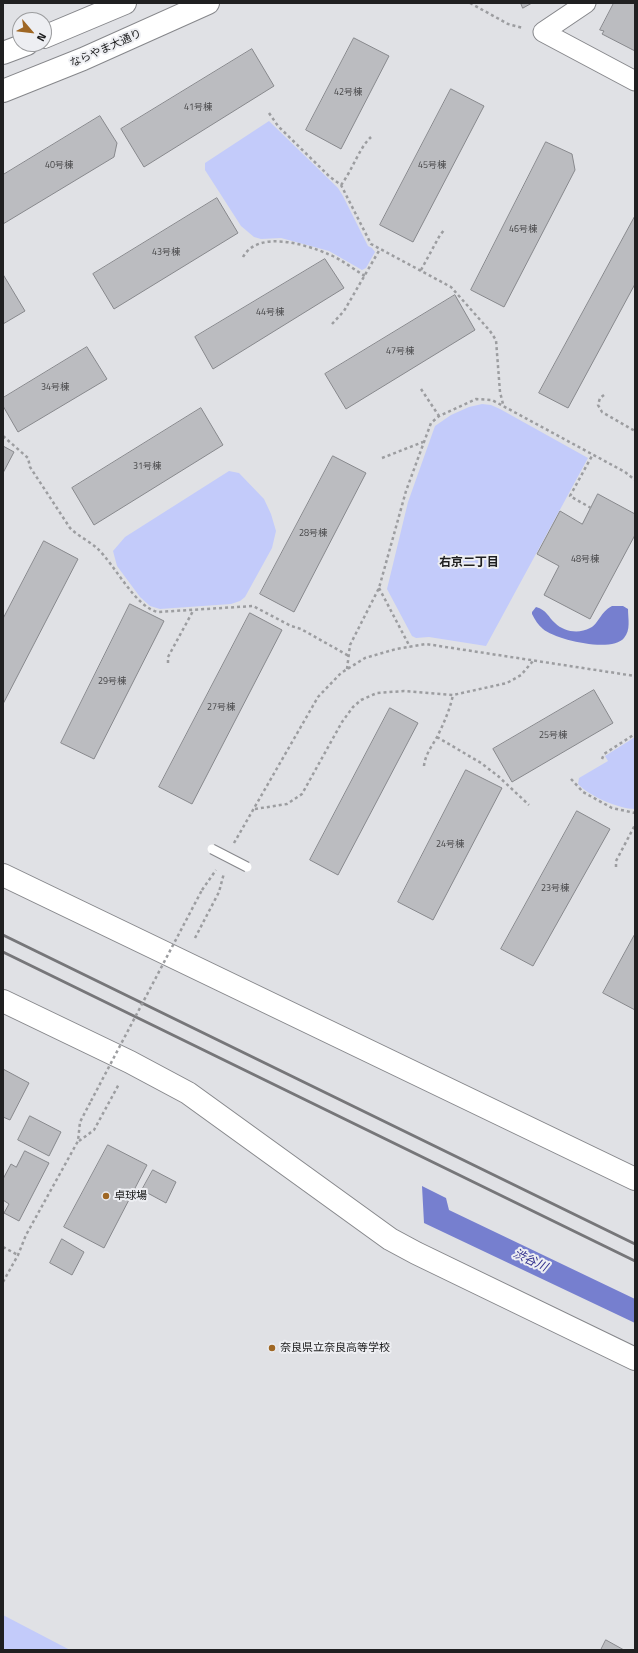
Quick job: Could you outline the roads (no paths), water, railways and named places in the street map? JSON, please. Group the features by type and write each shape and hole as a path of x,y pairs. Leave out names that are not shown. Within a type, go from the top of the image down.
{"street":[{"path":"52,34 125,3"},
{"name":"ならやま大通り","path":"3,92 83,59 208,3"},
{"path":"586,3 543,32 635,81"},
{"path":"3,875 635,1179"},
{"path":"3,1001 130,1062 188,1093 390,1239 635,1359"}],"lane":[{"path":"212,849 247,867"}],"water":[{"path":"612,606 623,606 628,609 628,632 624,638 618,642 608,644 597,645 571,641 559,637 543,629 532,614 536,607 540,608 559,626 567,630 581,631 586,630 596,624 605,611"},
{"name":"渋谷川","path":"422,1186 446,1198 449,1210 635,1299 635,1323 424,1223"}],"railway":[{"path":"3,935 635,1244"},
{"path":"3,952 635,1261"}],"place":[{"name":"卓球場","path":"106,1196"},
{"name":"奈良県立奈良高等学校","path":"272,1348"}],"district":[{"name":"右京二丁目","path":"469,563"}]}
